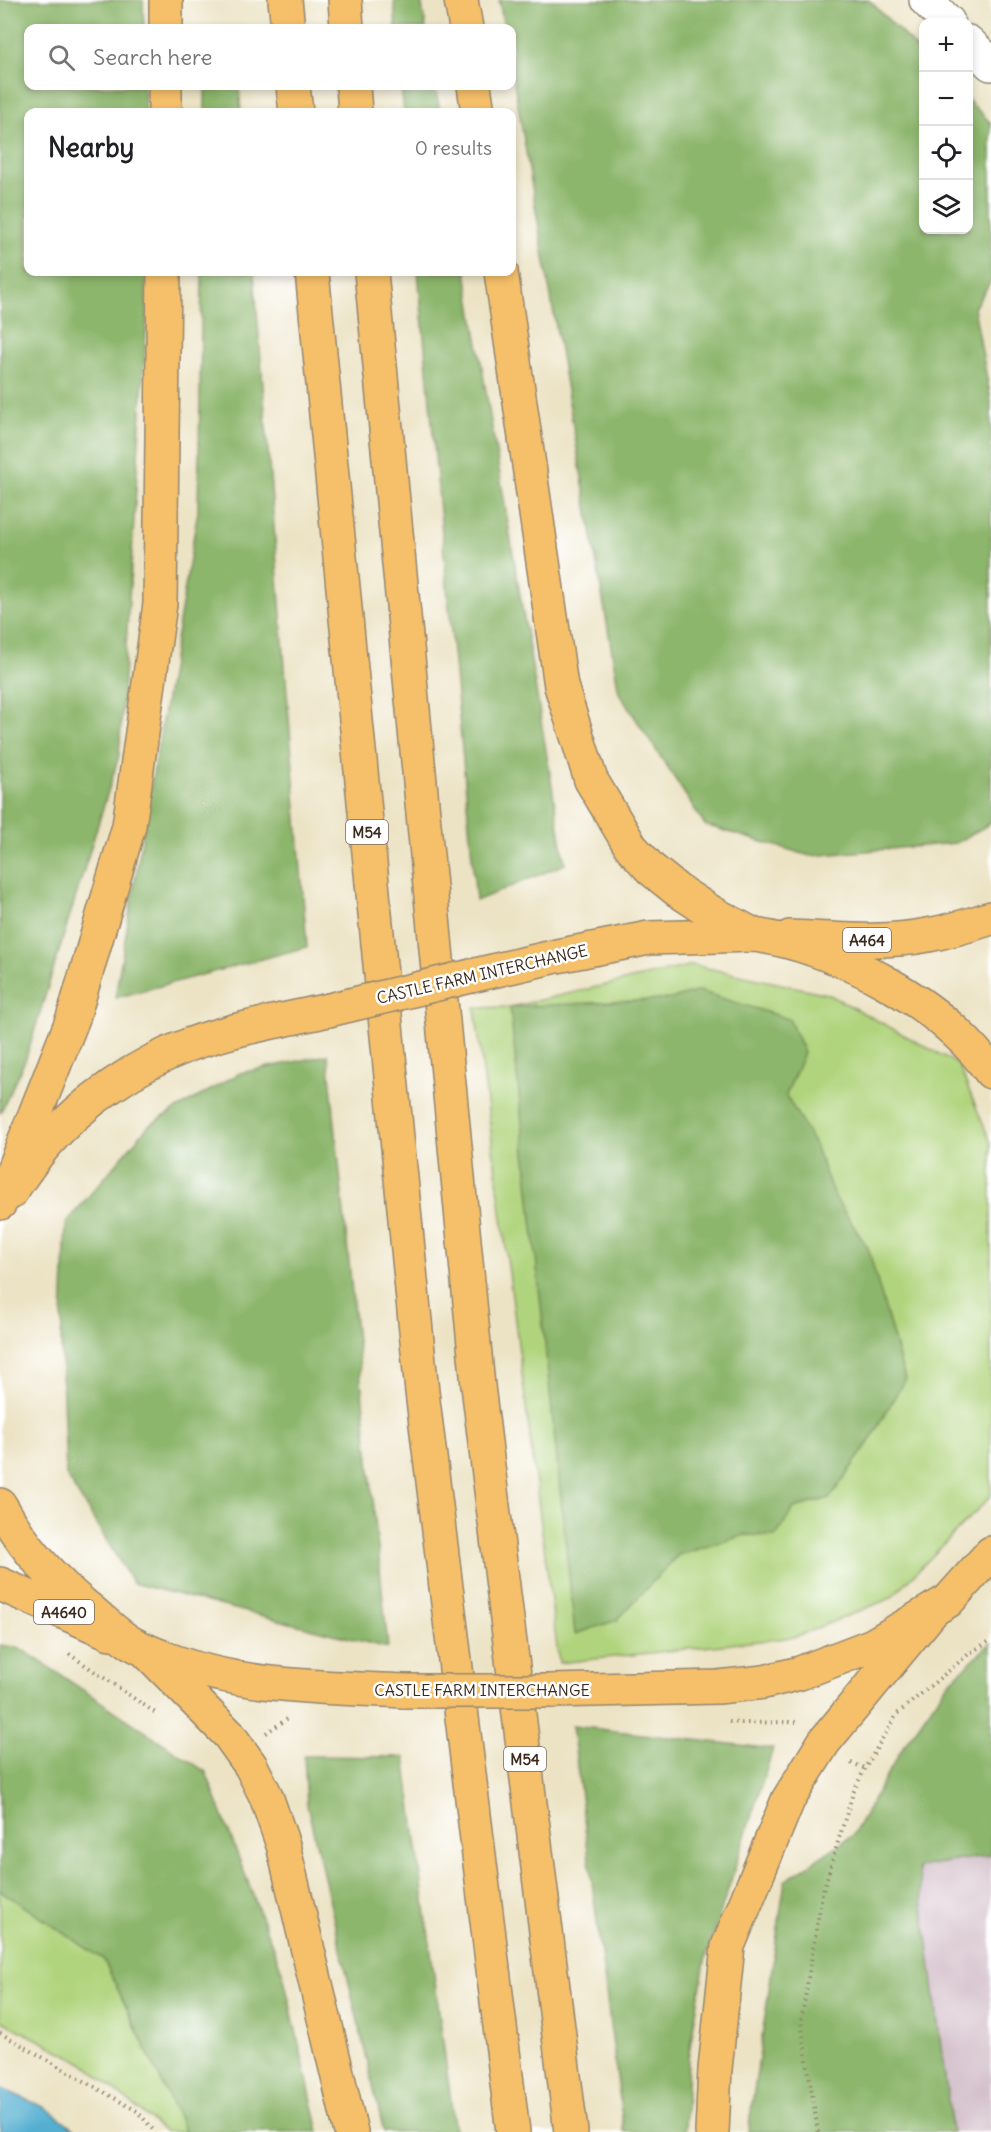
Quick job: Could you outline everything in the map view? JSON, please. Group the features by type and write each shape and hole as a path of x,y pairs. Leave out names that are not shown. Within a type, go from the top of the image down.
{"main road":[{"path":"166,0 166,24"},
{"path":"285,0 288,24"},
{"path":"345,0 347,24"},
{"path":"461,0 465,24"},
{"path":"165,90 165,108"},
{"path":"293,90 296,108"},
{"path":"353,90 356,108"},
{"path":"475,90 477,108"},
{"path":"0,1205 74,1018 129,826 160,604 164,276"},
{"name":"M54","path":"312,276 422,1392 513,2132"},
{"name":"M54","path":"371,276 478,1386 571,2132"},
{"path":"502,276 561,686 591,780 631,847 651,869 686,896 760,936"},
{"name":"A464","path":"760,936 885,940 927,936 966,927 991,918"},
{"name":"CASTLE FARM INTERCHANGE","path":"0,1205 44,1145 95,1098 142,1066 193,1044 228,1033 471,976 649,938 760,936 820,951 874,976 917,1000 950,1028 991,1072"},
{"name":"CASTLE FARM INTERCHANGE","path":"0,1505 27,1548 69,1592 137,1646 207,1672 234,1677 290,1685 405,1691 551,1691 708,1687 764,1682 800,1673 873,1645 941,1605 991,1553"},
{"path":"712,2132 715,2069 728,1946 788,1800 824,1742 941,1605 991,1575"},
{"name":"A4640","path":"0,1584 137,1646"},
{"path":"137,1646 229,1735 251,1766 266,1796 283,1845 351,2132"}],"street":[{"path":"926,0 944,18"},
{"path":"973,46 991,64"}],"path":[{"path":"818,2132 801,2022 822,1894 853,1793 897,1714 970,1653 991,1640"},
{"path":"64,1651 162,1718"},
{"path":"725,1721 742,1724 795,1722 805,1729"},
{"path":"0,2033 137,2111 155,2132"}],"shaded area":[{"path":"991,1855 991,2132 952,2132 918,1866"}],"green space":[{"path":"0,0 143,0 144,24 24,24 24,90 144,90 145,108 24,108 24,276 146,276 147,316 119,756 26,1058 0,1114"},
{"path":"394,0 421,0 425,24 396,24"},
{"path":"499,0 869,0 919,51 919,234 973,234 973,105 991,123 991,281 974,308 991,401 991,823 956,843 810,856 705,825 619,693 515,90 516,24 503,24"},
{"path":"205,90 239,90 241,108 205,108"},
{"path":"401,90 436,90 439,108 404,108"},
{"path":"202,276 254,276 307,947 115,998 198,511"},
{"path":"418,276 467,276 565,864 476,901"},
{"path":"693,965 828,994 958,1064 991,1143 991,1496 891,1598 795,1637 559,1663 475,1008 510,1007"},
{"path":"699,991 789,1019 804,1053 786,1095 815,1145 834,1196 868,1248 905,1379 869,1442 830,1498 794,1508 776,1536 745,1535 678,1555 617,1620 575,1634 510,1007 671,999"},
{"path":"328,1055 388,1648 133,1583 66,1475 61,1343 66,1223 149,1125 240,1073"},
{"path":"991,1643 991,1855 918,1867 952,2132 748,2132 785,1881 853,1835 902,1749 948,1683"},
{"path":"0,1645 20,1648 206,1772 283,1974 319,2132 185,2132 104,1960 0,1890"},
{"path":"572,1726 773,1749 705,1961 688,2058 685,2132 624,2132"},
{"path":"304,1756 405,1757 455,2132 384,2132 307,1805"},
{"path":"0,1890 104,1960 185,2132 165,2132 83,2063 0,2020"}],"water":[{"path":"0,2088 46,2108 79,2132 0,2132"}]}
